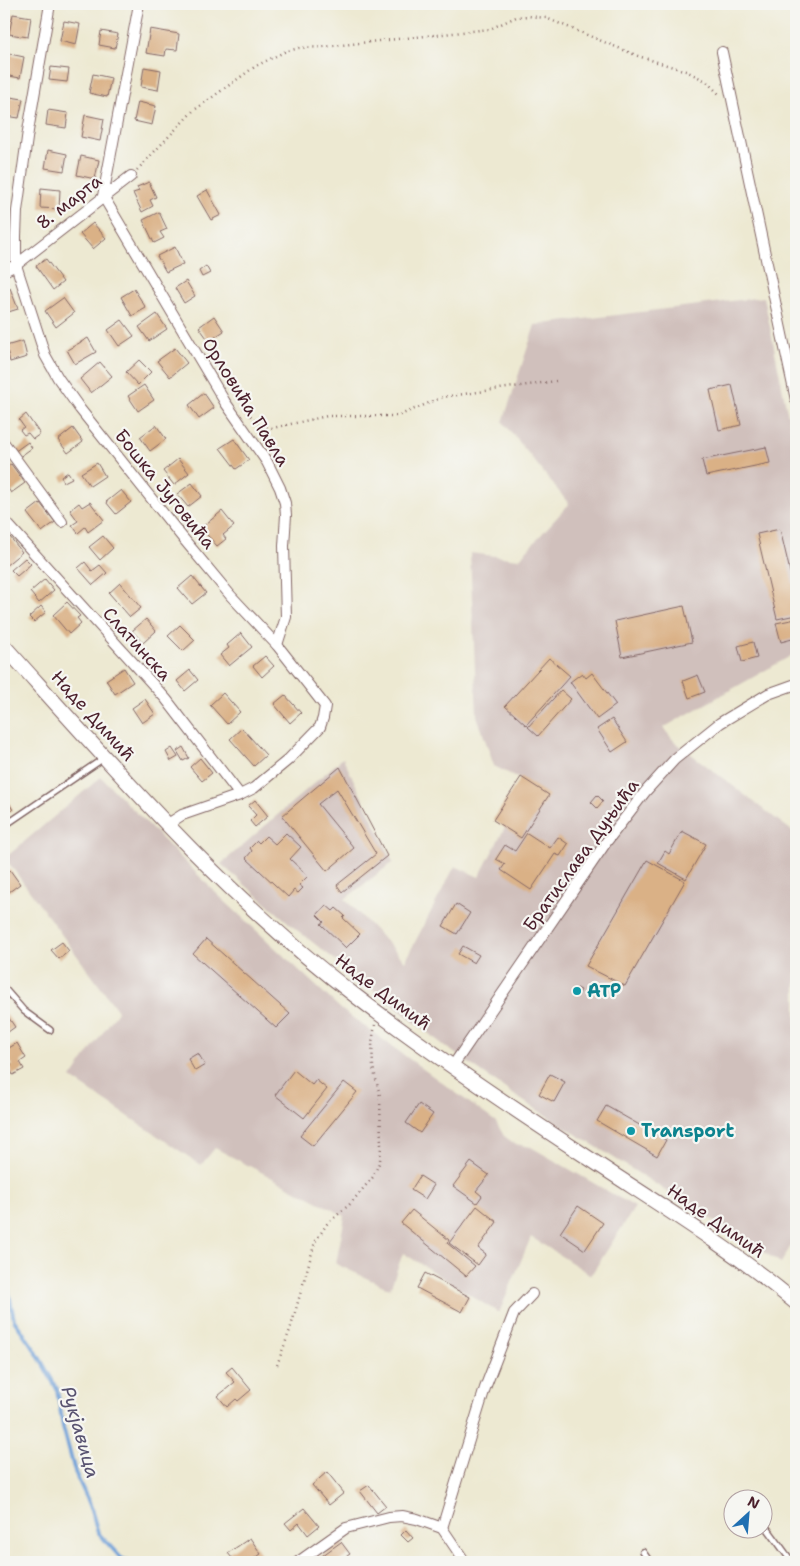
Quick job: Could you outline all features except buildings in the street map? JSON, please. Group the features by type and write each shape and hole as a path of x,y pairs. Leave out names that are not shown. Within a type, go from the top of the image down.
{"main road":[{"name":"Наде Димић","path":"4,646 104,758 168,824 262,918 318,966 452,1067 718,1244 796,1303"}],"street":[{"name":"Бошка Југовића","path":"50,4 28,131 17,211 16,265 36,330 58,378 80,409 182,538 231,596 277,646 325,706 320,727 288,760 254,788 240,795"},
{"path":"103,196 139,4"},
{"path":"722,52 796,400"},
{"name":"8. марта","path":"4,271 16,265 130,176"},
{"name":"Орловића Павла","path":"103,196 225,402 266,462 280,488 285,503 286,515 284,546 286,617 277,646"},
{"path":"4,443 62,522"},
{"name":"Слатинска","path":"4,520 166,699 240,795"},
{"name":"Братислава Дуњића","path":"452,1067 607,841 645,792 675,759 720,723 768,694 796,684"},
{"path":"168,824 182,815 240,795"},
{"path":"442,1528 485,1388 514,1313 532,1294"},
{"path":"298,1562 346,1528 389,1516 417,1519 442,1528 465,1562"}],"lane":[{"path":"4,826 104,758"},
{"path":"4,988 24,1012 50,1030"},
{"path":"772,1535 792,1562"},
{"path":"643,1552 650,1562"}],"path":[{"path":"130,176 193,111 256,66 284,52 299,48 323,47 490,28 516,17 546,18 638,56 686,71 706,81 721,97"},
{"path":"243,406 255,421 263,426 274,428 327,416 398,416 443,397 556,381"},
{"path":"277,1365 290,1330 315,1242 327,1224 350,1204 373,1177 380,1161 380,1096 373,1067 372,1042 378,1013"}],"shaded area":[{"path":"764,297 796,456 796,653 663,728 674,741 796,834 796,1237 781,1263 517,1097 446,1047 297,930 221,864 343,758 393,862 345,899 405,961 455,866 479,877 528,783 494,766 477,716 470,553 519,559 569,504 503,422 535,325"},
{"path":"101,777 217,894 342,1010 496,1122 504,1136 515,1144 531,1147 635,1207 591,1275 531,1237 499,1313 403,1253 390,1289 336,1264 345,1216 215,1148 201,1165 71,1078 118,1011 5,858"}],"waterway":[{"name":"Рукјавица","path":"4,1275 14,1320 35,1350 57,1389 63,1427 75,1472 90,1505 98,1533 121,1558 129,1562"}],"place":[{"name":"ATP","path":"577,991"},
{"name":"Transport","path":"631,1131"}]}
